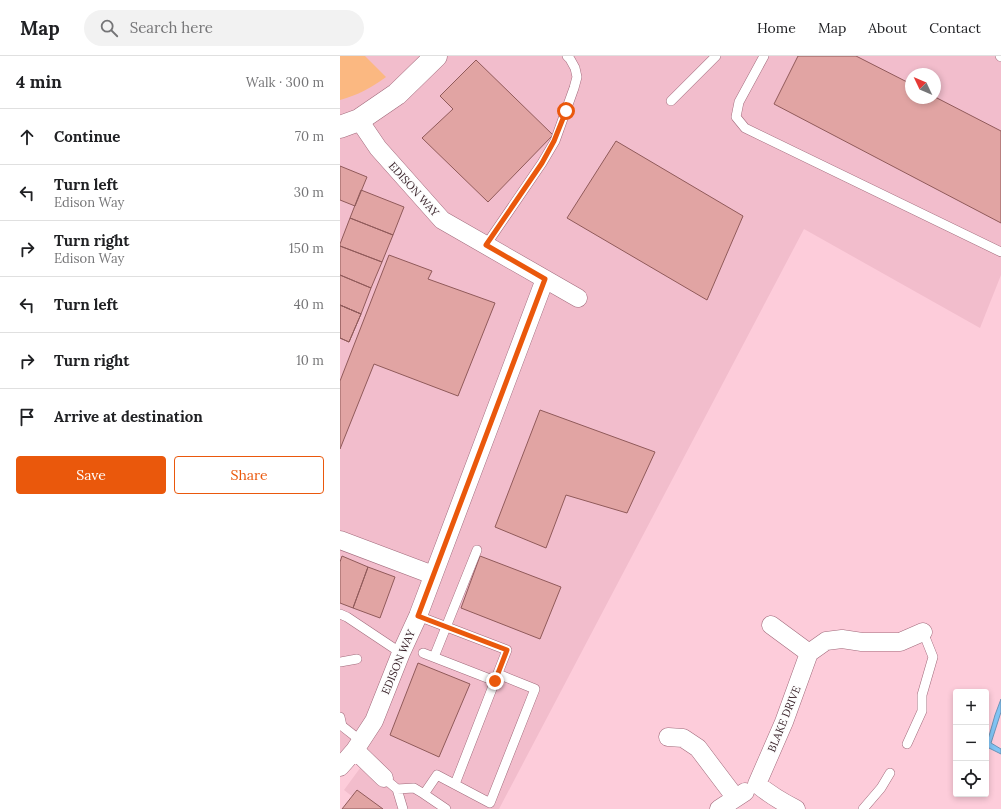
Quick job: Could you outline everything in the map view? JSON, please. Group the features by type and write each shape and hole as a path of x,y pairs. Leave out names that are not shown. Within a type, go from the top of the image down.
{"street":[{"path":"349,124 397,94 434,56"},
{"name":"EDISON WAY","path":"349,124 378,148 442,220 578,298"},
{"name":"EDISON WAY","path":"340,767 358,745 374,721 401,653 418,616 545,279"},
{"path":"340,540 433,575"},
{"path":"771,625 809,653 826,641 842,639 862,642 900,642 923,632"},
{"name":"BLAKE DRIVE","path":"757,784 784,722 809,653"},
{"path":"668,737 683,738 698,748 735,797"},
{"path":"358,745 390,784"},
{"path":"719,809 735,797 757,784 770,794 796,809"}],"lane":[{"path":"486,245 542,163 554,141 577,77 575,68 567,56"},
{"path":"671,101 716,56"},
{"path":"764,56 739,102 736,118 745,128 1001,252"},
{"path":"434,657 477,550"},
{"path":"340,614 347,617 401,653"},
{"path":"418,616 507,650 455,784"},
{"path":"907,744 922,711 922,695 933,657 923,632"},
{"path":"424,653 535,689 490,803 437,775 424,794"},
{"path":"340,662 357,659"},
{"path":"340,717 342,726 358,745"},
{"path":"863,809 881,788 890,773"},
{"path":"390,784 414,788 446,809"},
{"path":"390,784 403,809"}],"shaded area":[{"path":"340,56 1001,56 1001,275 980,328 804,229 499,809 368,809 344,790 366,760 340,757"},
{"path":"340,56 365,56 386,77 364,91 340,100"}],"water":[{"path":"1001,699 1001,712 991,743 1001,749 1001,754 989,748 989,736"}],"building":[{"path":"798,56 856,56 905,81 905,104 941,104 941,100 1001,131 1001,223 774,104"},
{"path":"476,60 553,135 488,202 422,138 453,109 440,96"},
{"path":"616,141 743,216 707,300 567,218"},
{"path":"340,166 367,177 355,206 340,200"},
{"path":"361,190 404,207 393,235 350,218"},
{"path":"350,218 393,235 382,262 340,246"},
{"path":"340,246 382,262 371,288 340,275"},
{"path":"389,255 432,271 428,279 495,303 458,396 374,364 340,449 340,381"},
{"path":"340,275 371,288 361,314 340,305"},
{"path":"340,305 361,314 349,342 340,338"},
{"path":"340,305 361,314 349,342 340,338"},
{"path":"540,410 655,452 627,513 566,495 546,548 495,527"},
{"path":"342,556 368,567 353,608 340,603 340,562"},
{"path":"480,556 561,587 540,639 461,608"},
{"path":"368,567 395,577 380,618 353,608"},
{"path":"418,663 470,684 439,757 390,735"},
{"path":"357,790 383,809 342,809"}],"route":[{"path":"495,681 507,650 418,616 545,279 486,245 542,163 554,141 566,111"}]}
